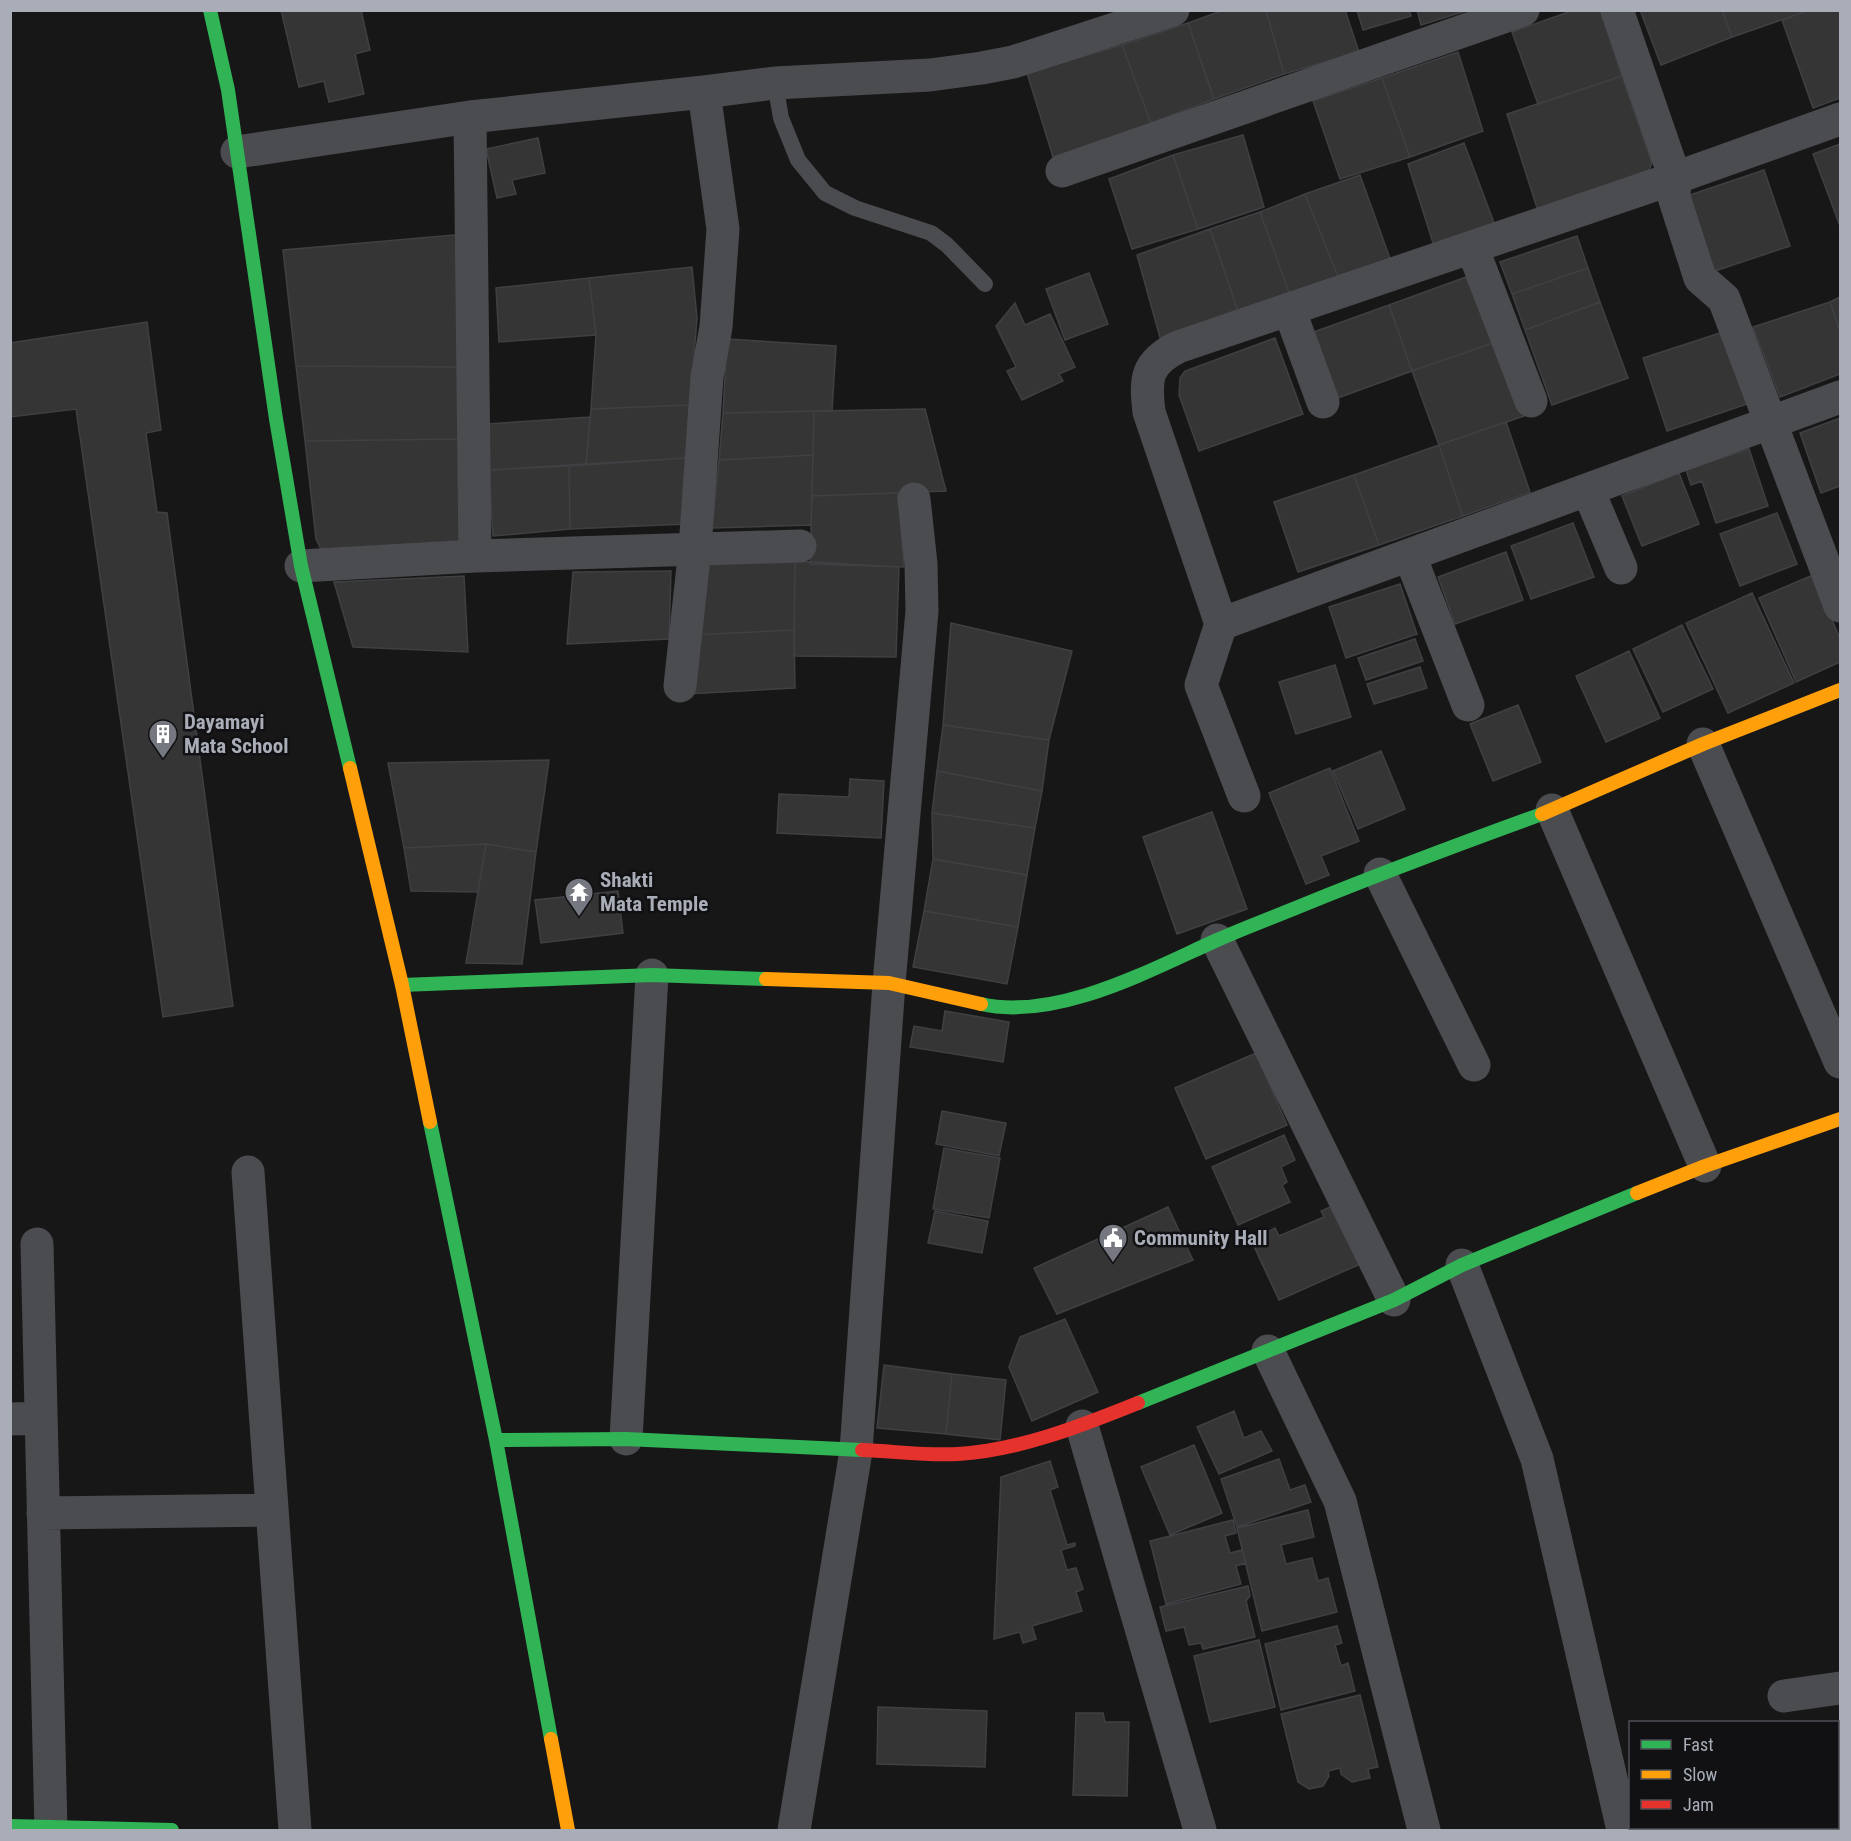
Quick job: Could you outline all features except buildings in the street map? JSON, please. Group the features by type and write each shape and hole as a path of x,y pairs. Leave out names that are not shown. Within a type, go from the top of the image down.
{"street":[{"path":"210,10 228,90 276,419 301,566 402,985 496,1440 568,1830"},
{"path":"237,152 470,117 775,83 930,75 982,68 1013,62 1173,10"},
{"path":"1062,171 1523,10"},
{"path":"1617,10 1675,178 1674,197 1700,278 1724,299 1840,606"},
{"path":"680,686 695,548 706,377 716,327 723,229 704,92"},
{"path":"470,117 475,556"},
{"path":"1244,796 1201,685 1221,624 1149,412 1147,380 1152,367 1162,355 1178,347 1675,178 1840,119"},
{"path":"1472,247 1531,401"},
{"path":"1289,309 1323,402"},
{"path":"1221,624 1840,397"},
{"path":"1588,490 1621,568"},
{"path":"794,1830 856,1451 889,983 922,611 921,564 914,499"},
{"path":"301,566 475,556 800,546"},
{"path":"1410,555 1468,705"},
{"path":"402,985 652,975 889,983 999,1008 1043,1005 1114,987 1217,940 1380,874 1552,810 1703,744 1840,690"},
{"path":"1703,744 1840,1062"},
{"path":"1552,810 1705,1166"},
{"path":"1380,874 1474,1065"},
{"path":"1217,940 1394,1300"},
{"path":"626,1439 652,975"},
{"path":"496,1440 626,1439 956,1454 994,1450 1082,1426 1394,1300 1462,1265 1705,1166 1840,1122"},
{"path":"248,1172 295,1830"},
{"path":"37,1244 26,1418 43,1513 51,1829"},
{"path":"1462,1265 1537,1459 1623,1830"},
{"path":"1268,1351 1340,1501 1424,1830"},
{"path":"1082,1426 1200,1830"},
{"path":"43,1513 272,1510"},
{"path":"1784,1696 1840,1688"},
{"path":"10,1826 51,1829 172,1830"}],"lane":[{"path":"775,83 781,118 798,160 825,194 855,208 931,232 985,284"}],"traffic: fast":[{"path":"210,10 228,90 276,419 301,566 350,768"},
{"path":"981,1004 1010,1007 1040,1006 1101,990 1333,893 1542,814"},
{"path":"402,985 652,975 766,979"},
{"path":"430,1122 496,1440 551,1739"},
{"path":"1138,1403 1394,1300 1462,1265 1637,1193"},
{"path":"496,1440 626,1439 862,1450"},
{"path":"10,1826 172,1830"}],"traffic: slow":[{"path":"1542,814 1703,744 1840,690"},
{"path":"350,768 402,985 430,1122"},
{"path":"766,979 889,983 981,1004"},
{"path":"1637,1193 1705,1166 1840,1119"},
{"path":"551,1739 568,1830"}],"traffic: jam":[{"path":"862,1450 934,1454 981,1452 1050,1436 1138,1403"}],"place":[{"name":"Dayamayi Mata School","path":"163,760"},
{"name":"Shakti Mata Temple","path":"579,918"},
{"name":"Community Hall","path":"1113,1264"}]}
